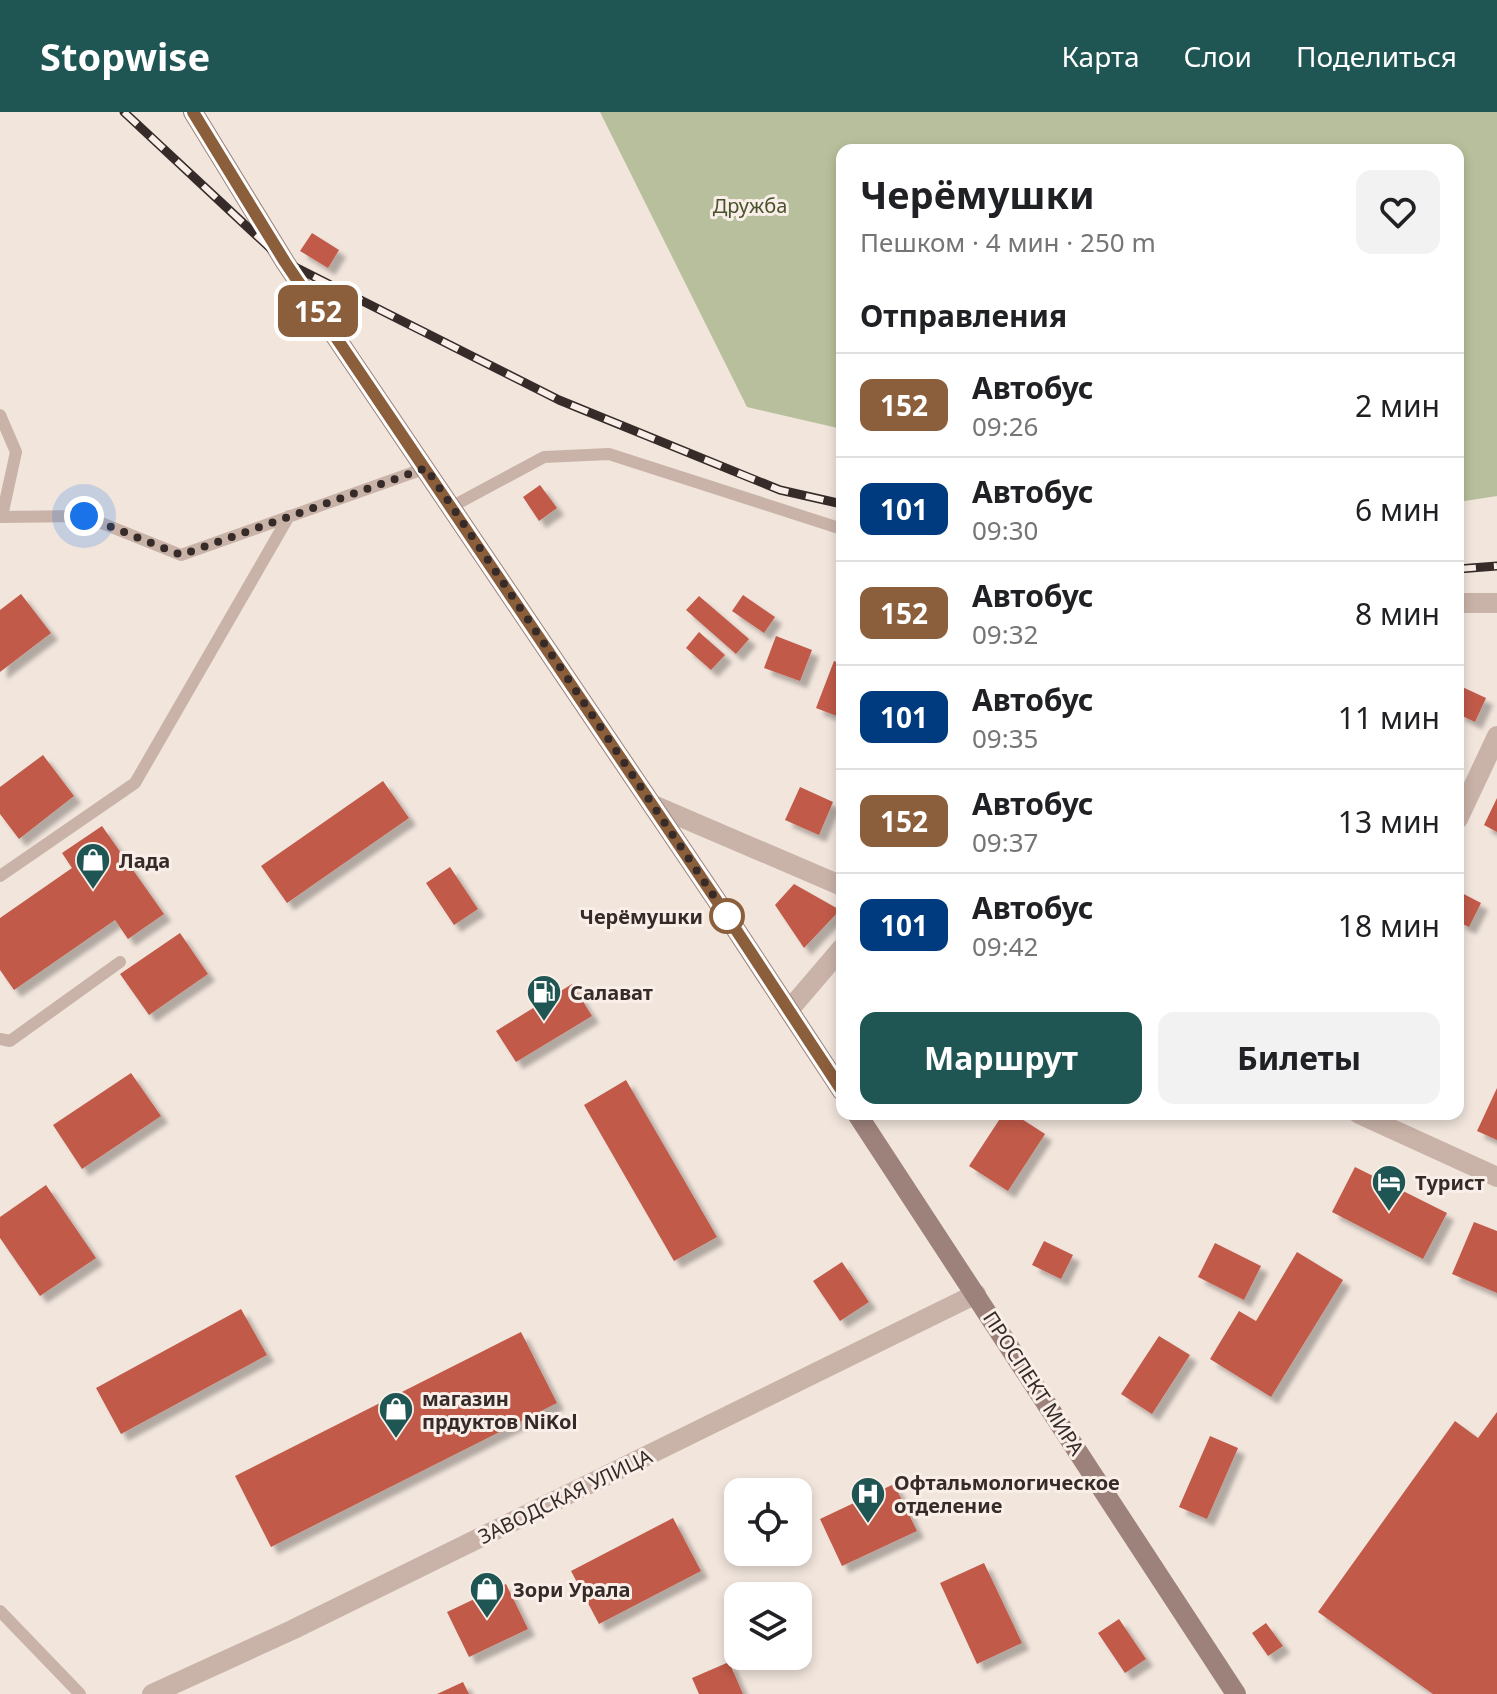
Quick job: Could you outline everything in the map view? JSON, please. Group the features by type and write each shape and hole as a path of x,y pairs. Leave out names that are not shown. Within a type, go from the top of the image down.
{"main road":[{"path":"193,112 285,262 653,805 836,1082"},
{"name":"ПРОСПЕКТ МИРА","path":"861,1120 1236,1694"}],"street":[{"path":"1464,603 1497,603"},
{"path":"1464,806 1497,736"},
{"path":"653,805 836,883"},
{"path":"789,1010 836,955"},
{"path":"1372,1120 1497,1177"},
{"name":"ЗАВОДСКАЯ УЛИЦА","path":"152,1694 292,1630 976,1294"}],"lane":[{"path":"0,415 16,452 1,517 84,516 181,555 426,468"},
{"path":"451,507 544,457 609,454 836,527"},
{"path":"0,876 135,783 289,516"},
{"path":"0,1039 10,1041 120,962"},
{"path":"0,1611 80,1694"}],"green space":[{"name":"Дружба","path":"600,112 1497,112 1497,496 1464,501 1464,144 836,144 836,428 747,407"}],"building":[{"path":"312,233 339,250 328,268 300,251"},
{"path":"540,485 557,508 539,521 523,497"},
{"path":"21,594 51,633 0,672 0,610"},
{"path":"743,595 775,617 764,633 732,611"},
{"path":"699,596 749,639 736,654 686,610"},
{"path":"699,632 725,655 711,670 686,648"},
{"path":"776,636 812,650 800,681 764,668"},
{"path":"834,661 836,662 836,716 816,708"},
{"path":"1464,688 1486,698 1475,722 1464,717"},
{"path":"43,755 74,796 19,839 0,814 0,787"},
{"path":"383,781 409,818 287,903 261,866"},
{"path":"800,787 833,802 819,835 785,820"},
{"path":"1497,798 1497,832 1484,825"},
{"name":"Лада","path":"102,826 164,914 128,939 115,920 14,990 0,970 0,918 72,868 62,853"},
{"path":"450,867 478,909 454,925 426,883"},
{"path":"794,884 836,908 836,914 804,948 775,905"},
{"path":"1464,894 1481,903 1469,927 1464,925"},
{"path":"180,933 208,974 149,1015 120,974"},
{"name":"Салават","path":"572,984 592,1016 516,1062 496,1031"},
{"path":"131,1073 161,1116 82,1169 53,1125"},
{"path":"626,1080 717,1237 674,1261 584,1105"},
{"path":"1497,1088 1497,1140 1477,1131"},
{"path":"999,1120 1023,1120 1045,1134 1008,1191 969,1166"},
{"name":"Турист","path":"1355,1167 1447,1213 1423,1259 1332,1212"},
{"path":"46,1185 96,1258 40,1296 0,1238 0,1217"},
{"path":"1474,1222 1497,1231 1497,1293 1452,1274"},
{"path":"1044,1241 1073,1255 1061,1279 1032,1265"},
{"path":"1215,1243 1261,1266 1244,1300 1198,1277"},
{"path":"1297,1252 1343,1280 1271,1397 1210,1359 1239,1311 1256,1321"},
{"path":"842,1262 869,1302 840,1321 813,1281"},
{"path":"241,1309 267,1355 121,1434 96,1388"},
{"name":"магазин прдуктов NiKol","path":"521,1332 557,1403 271,1547 235,1476"},
{"path":"1159,1336 1190,1355 1152,1414 1121,1394"},
{"path":"1497,1412 1497,1694 1433,1694 1318,1612 1455,1421 1478,1438"},
{"path":"1210,1436 1238,1448 1207,1519 1179,1507"},
{"name":"Офтальмологическое отделение","path":"894,1484 917,1531 842,1566 820,1519"},
{"path":"673,1518 701,1571 599,1624 571,1571"},
{"path":"984,1563 1022,1643 977,1664 940,1583"},
{"name":"Зори Урала","path":"506,1584 528,1629 469,1657 447,1612"},
{"path":"1119,1619 1146,1659 1125,1673 1098,1633"},
{"path":"1266,1623 1283,1646 1268,1656 1252,1633"},
{"path":"724,1664 724,1670 732,1670 743,1694 699,1694 692,1678"},
{"path":"463,1682 469,1694 437,1694"}],"railway":[{"path":"124,112 285,262 559,400 780,490 836,503"},
{"path":"1464,569 1497,566"}],"bus line":[{"name":"152","path":"193,112 285,262 836,1082"}],"place":[{"name":"Лада","path":"93,891"},
{"name":"Черёмушки","path":"727,916"},
{"name":"Салават","path":"544,1023"},
{"name":"Турист","path":"1389,1213"},
{"name":"магазин прдуктов NiKol","path":"396,1440"},
{"name":"Офтальмологическое отделение","path":"868,1525"},
{"name":"Зори Урала","path":"487,1620"}],"route":[{"path":"84,516 181,555 426,468 732,923 727,916"}]}
